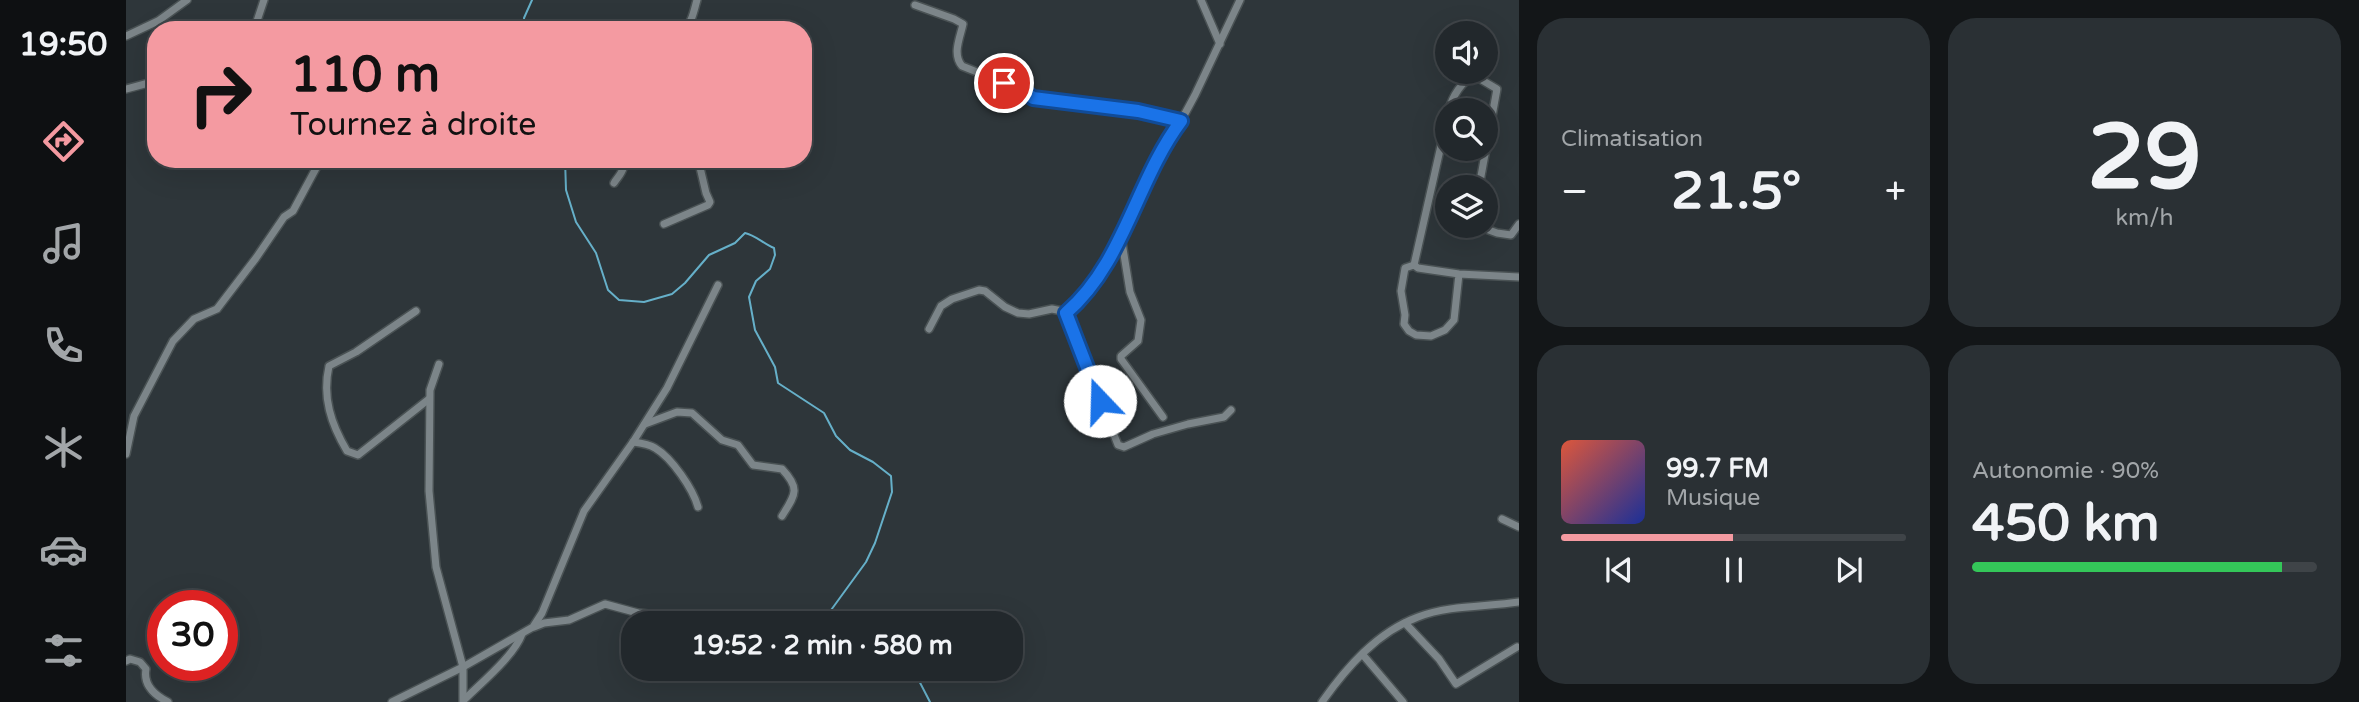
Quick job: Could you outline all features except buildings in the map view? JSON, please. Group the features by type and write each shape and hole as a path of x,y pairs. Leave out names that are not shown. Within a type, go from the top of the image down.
{"street":[{"path":"158,21 187,0"},
{"path":"257,21 264,0"},
{"path":"690,21 697,0"},
{"path":"1201,0 1220,44"},
{"path":"1066,313 1094,285 1121,236 1166,141 1181,121 1240,0"},
{"path":"915,5 959,20 963,24 956,54 962,66 1024,91 1033,98 1138,111 1181,121"},
{"path":"126,36 147,26"},
{"path":"1452,98 1467,78 1475,76 1497,89 1495,98"},
{"path":"126,89 147,83"},
{"path":"1414,265 1438,161"},
{"path":"126,454 134,416 173,341 194,319 217,309 284,217 293,211 316,168"},
{"path":"614,183 624,168"},
{"path":"664,224 710,202 700,168"},
{"path":"1498,233 1511,235 1519,224"},
{"path":"1121,236 1129,292 1141,320 1138,341 1121,359 1163,417"},
{"path":"1414,265 1418,268 1459,274 1519,277"},
{"path":"1414,265 1405,268 1401,291 1404,324 1416,335 1431,337 1445,330 1454,320 1459,274"},
{"path":"533,627 542,613 583,511 633,442 667,388 718,285"},
{"path":"929,329 941,306 952,299 979,290 985,291 1005,307 1018,313 1029,314 1052,309 1066,313"},
{"path":"416,311 356,352 329,366 325,384 328,407 334,429 347,451 358,454 371,447 429,399"},
{"path":"1066,313 1118,445 1124,447 1153,433 1224,417 1231,410"},
{"path":"439,364 429,399 429,491 436,567 463,667 463,701"},
{"path":"645,424 677,412 692,413 722,440 738,444 753,465 782,469 794,484 795,496 782,516"},
{"path":"633,442 656,449 671,462 695,494 698,507"},
{"path":"1502,519 1519,527"},
{"path":"1322,702 1339,678 1363,654 1380,638 1405,623 1419,616 1519,602"},
{"path":"392,702 463,667 533,627 569,620 605,604 631,611"},
{"path":"1405,623 1439,659 1456,684 1517,647"},
{"path":"463,701 514,647 522,634"},
{"path":"1363,654 1403,702"},
{"path":"126,662 130,659 140,663 146,669 145,677 154,695 168,702"}],"waterway":[{"path":"524,21 532,0"},
{"path":"565,168 566,190 576,222 596,253 608,290 619,300 644,302 672,294 709,255 735,243 745,233 774,248 775,255 770,269 756,281 749,297 755,330 775,367 778,383 824,413 836,436 850,450 873,462 891,476 892,492 875,543 866,562 830,611"},
{"path":"919,681 930,702"}],"route":[{"path":"1004,83 1033,98 1138,111 1181,121 1166,141 1112,255 1094,285 1066,313 1100,401"}]}
